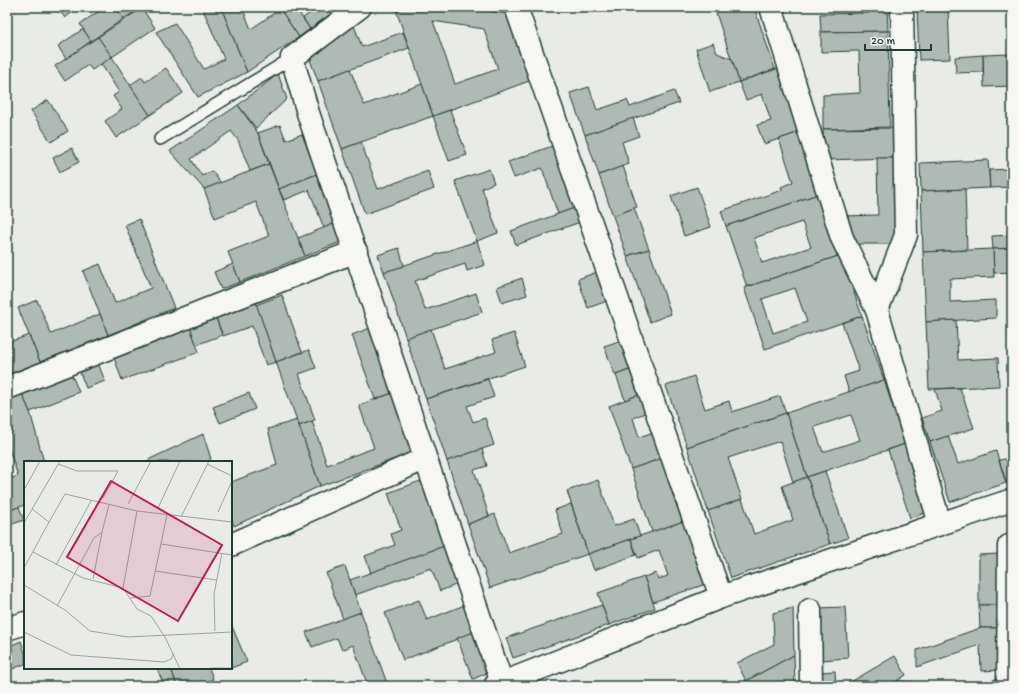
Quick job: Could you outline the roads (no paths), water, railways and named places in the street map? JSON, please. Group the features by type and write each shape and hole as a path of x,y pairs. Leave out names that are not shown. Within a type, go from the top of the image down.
{"street":[{"path":"360,7 292,58 308,113 356,251 498,684 721,597 1012,500"},
{"path":"534,7 516,7 721,597"},
{"path":"771,7 842,238 877,310 940,524"},
{"path":"877,310 906,235 902,7"},
{"path":"7,388 356,251"},
{"path":"232,545 424,459"},
{"path":"1008,686 1009,546"},
{"path":"810,610 811,686"},
{"path":"7,630 24,623"}],"lane":[{"path":"160,138 292,58"}]}
